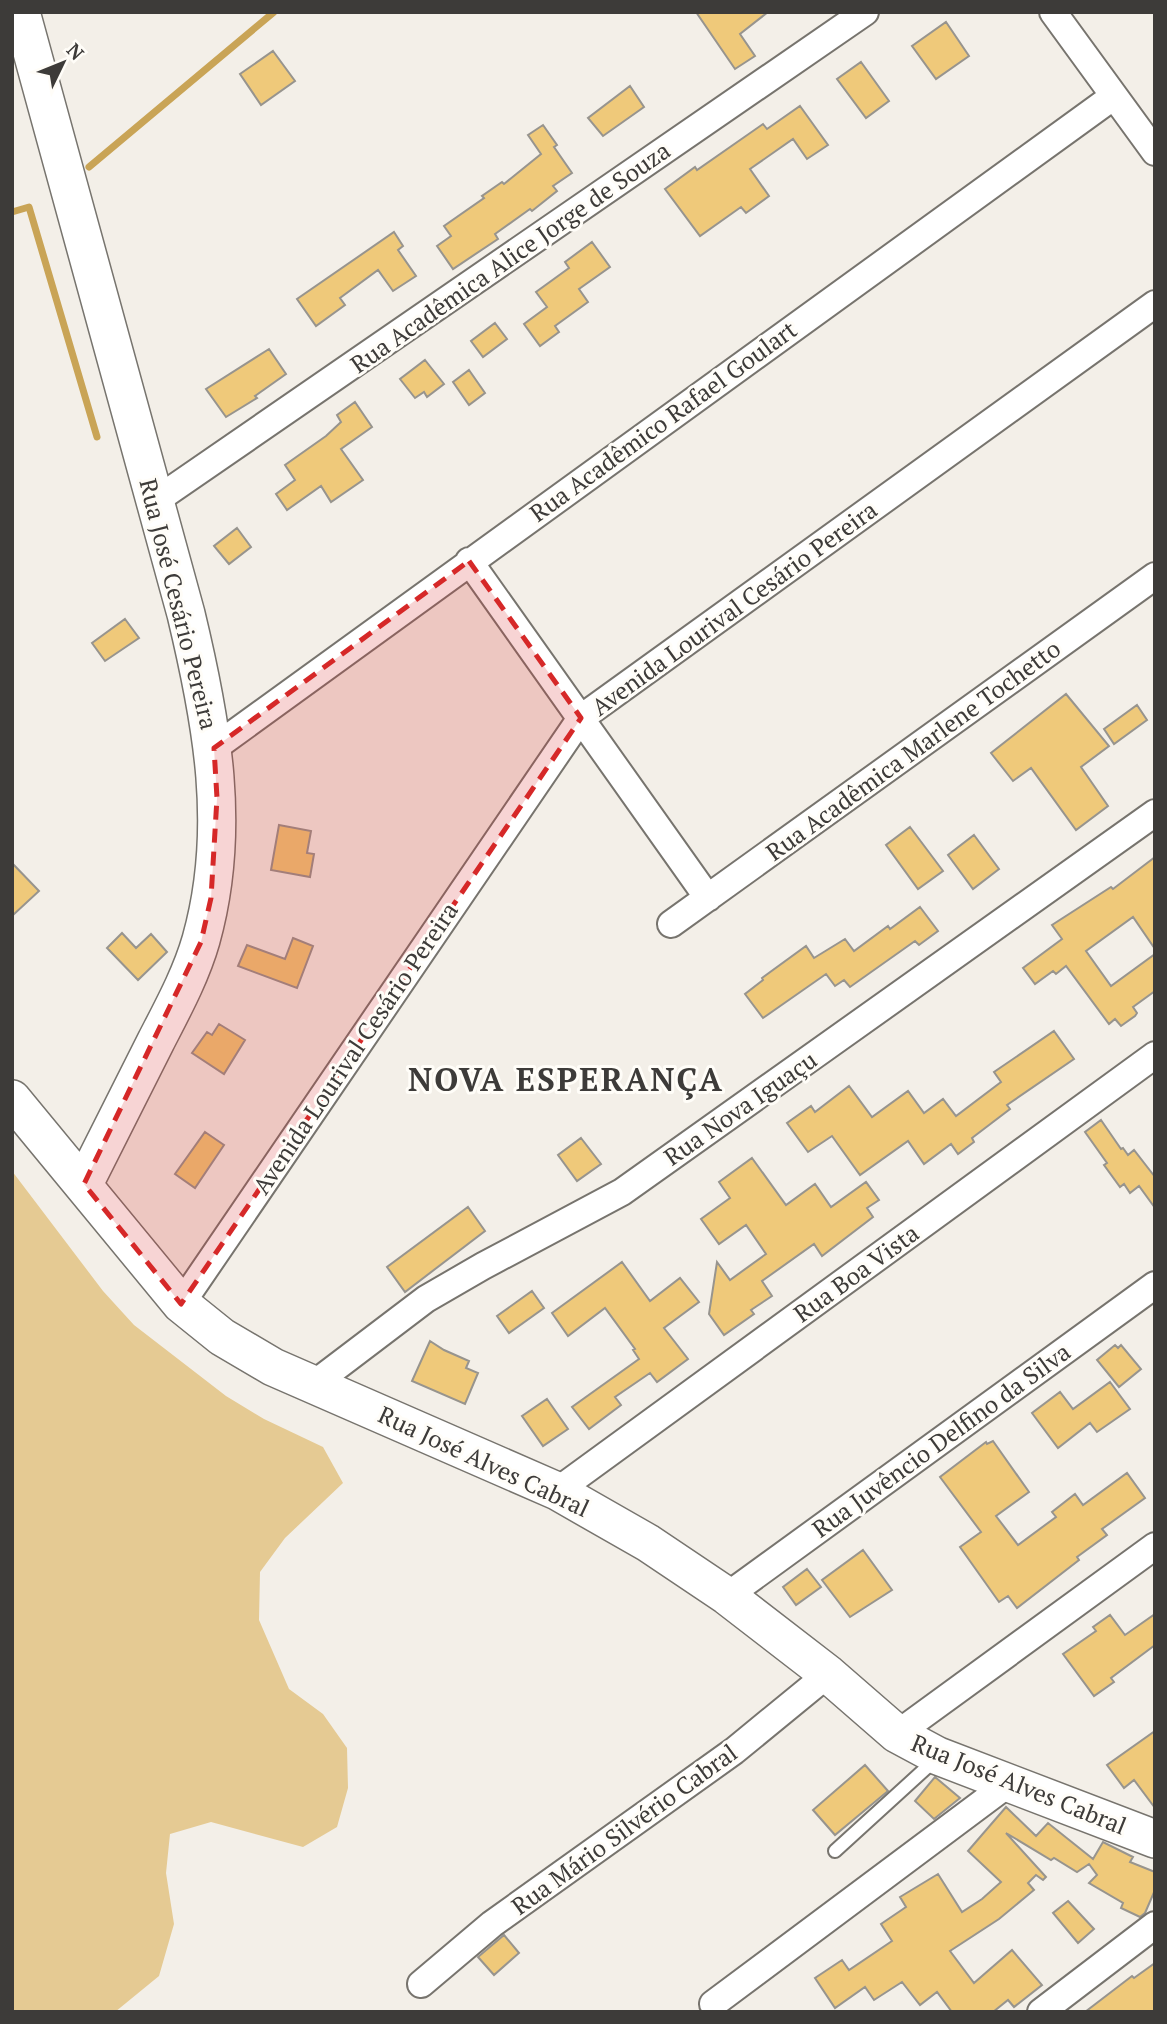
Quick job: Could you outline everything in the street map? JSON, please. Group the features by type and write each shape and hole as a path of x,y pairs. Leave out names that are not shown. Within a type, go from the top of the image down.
{"main road":[{"name":"Rua José Cesário Pereira","path":"21,12 200,673 214,748 217,798 211,898 201,942 184,986 83,1184"},
{"name":"Rua José Alves Cabral","path":"12,1099 181,1304 222,1337 273,1367 557,1490 649,1543 727,1596 828,1674 897,1734 938,1756 1155,1839"}],"street":[{"name":"Rua Acadêmica Alice Jorge de Souza","path":"155,501 865,12"},
{"path":"1053,12 1155,152"},
{"name":"Rua Acadêmico Rafael Goulart","path":"214,748 1114,96"},
{"name":"Avenida Lourival Cesário Pereira","path":"181,1304 581,718 1155,304"},
{"path":"469,561 708,898"},
{"name":"Rua Acadêmica Marlene Tochetto","path":"671,925 1155,576"},
{"name":"Rua Nova Iguaçu","path":"314,1384 426,1299 622,1192 1155,813"},
{"name":"Rua Boa Vista","path":"557,1490 1155,1055"},
{"name":"Rua Juvêncio Delfino da Silva","path":"727,1596 1155,1285"},
{"path":"897,1734 1155,1546"},
{"name":"Rua Mário Silvério Cabral","path":"421,1984 492,1924 734,1751 828,1674"},
{"path":"713,2004 1009,1783"},
{"path":"1041,2012 1155,1925"}],"lane":[{"path":"835,1851 938,1756"}],"highlighted area":[{"path":"469,561 581,718 181,1304 84,1184 201,942 211,898 217,798 214,748"}],"shaded area":[{"path":"12,1171 103,1291 134,1325 226,1396 264,1419 323,1447 343,1483 285,1538 260,1572 259,1620 289,1689 323,1714 347,1748 348,1788 337,1827 303,1847 211,1822 170,1834 166,1873 174,1924 159,1976 115,2012 12,2012"}],"building":[{"path":"696,12 768,12 740,34 755,56 735,69"},
{"path":"946,22 969,56 936,79 912,46"},
{"path":"273,51 295,81 261,105 240,74"},
{"path":"861,62 889,101 866,118 837,79"},
{"path":"630,86 644,107 603,136 588,118"},
{"path":"800,106 828,145 807,159 793,139 750,169 769,196 746,213 741,207 700,236 665,189 763,124 767,129"},
{"path":"543,125 572,173 553,186 557,191 532,211 530,209 495,234 498,239 453,269 437,246 451,236 444,226 541,154 528,135"},
{"path":"394,232 403,246 398,250 416,276 393,291 378,270 340,298 345,305 316,326 297,299"},
{"path":"592,242 610,267 579,289 588,302 555,326 559,332 540,346 524,324 547,307 536,292 569,268 565,262"},
{"path":"495,323 507,339 483,357 471,341"},
{"path":"269,349 286,374 255,396 257,398 226,417 206,389"},
{"path":"425,360 444,384 427,397 424,392 415,398 400,379"},
{"path":"469,370 485,393 469,405 453,382"},
{"path":"355,402 372,427 341,449 363,480 331,502 321,486 287,510 276,494 295,480 285,465 326,436 341,422 337,415"},
{"path":"237,528 251,547 229,564 214,546"},
{"path":"125,619 139,638 105,661 92,643"},
{"path":"1066,694 1109,746 1081,767 1108,806 1076,830 1031,768 1013,781 991,753"},
{"path":"1137,705 1147,720 1114,744 1104,729"},
{"path":"279,825 311,831 307,853 314,854 310,877 271,870"},
{"path":"910,827 943,871 918,889 886,845"},
{"path":"974,835 999,869 973,889 948,855"},
{"path":"1155,857 1155,949 1133,917 1086,951 1111,986 1155,954 1155,991 1133,1007 1137,1013 1135,1016 1121,1026 1115,1019 1109,1024 1066,966 1056,974 1053,971 1035,984 1023,968 1062,939 1052,925 1111,887 1113,889"},
{"path":"12,863 39,891 12,916"},
{"path":"920,907 938,931 919,945 915,941 850,987 844,980 835,986 826,974 763,1018 745,994 806,946 814,958 845,939 854,951"},
{"path":"122,933 136,948 151,934 167,952 138,980 107,948"},
{"path":"293,938 313,946 297,988 238,966 247,945 285,959"},
{"path":"219,1024 245,1040 224,1074 192,1053 207,1032 212,1035"},
{"path":"1054,1031 1074,1059 1007,1105 1010,1109 972,1138 974,1142 958,1154 951,1144 924,1164 908,1141 860,1175 832,1136 808,1152 787,1123 811,1106 815,1112 849,1086 872,1117 908,1091 924,1113 943,1099 956,1116 1001,1082 994,1072"},
{"path":"1101,1120 1121,1149 1128,1155 1134,1150 1155,1177 1155,1208 1139,1186 1130,1193 1124,1184 1120,1187 1104,1165 1107,1163 1085,1132"},
{"path":"205,1132 224,1145 195,1188 175,1174"},
{"path":"581,1138 601,1164 577,1181 558,1155"},
{"path":"752,1158 786,1205 815,1184 831,1207 866,1182 879,1200 867,1208 873,1217 822,1256 814,1244 762,1281 772,1296 751,1310 754,1314 724,1335 709,1314 717,1262 730,1280 766,1254 746,1225 719,1244 701,1219 730,1198 719,1182"},
{"path":"468,1207 485,1231 405,1292 387,1267"},
{"path":"622,1262 650,1301 680,1278 699,1302 664,1328 688,1359 657,1382 650,1373 615,1397 621,1405 589,1429 572,1407 639,1359 633,1350 635,1349 605,1308 568,1336 552,1313"},
{"path":"532,1291 544,1308 509,1333 497,1316"},
{"path":"430,1341 469,1361 466,1368 478,1373 465,1404 412,1381"},
{"path":"1115,1345 1118,1348 1121,1345 1141,1369 1119,1387 1097,1360"},
{"path":"1110,1382 1130,1409 1097,1432 1090,1423 1058,1448 1032,1413 1060,1392 1073,1409"},
{"path":"547,1399 568,1429 543,1446 522,1416"},
{"path":"993,1441 1029,1492 996,1516 1018,1545 1056,1517 1052,1512 1075,1494 1083,1505 1127,1473 1145,1498 1102,1529 1107,1535 1017,1608 1008,1596 999,1602 960,1547 981,1532 940,1477 986,1442 987,1444"},
{"path":"863,1550 892,1590 850,1617 822,1580"},
{"path":"807,1569 821,1587 796,1605 783,1587"},
{"path":"1155,1614 1155,1645 1111,1678 1114,1682 1094,1696 1063,1654 1096,1631 1093,1627 1110,1615 1125,1635"},
{"path":"1155,1731 1155,1808 1134,1780 1124,1788 1107,1765"},
{"path":"865,1765 888,1791 835,1835 813,1810"},
{"path":"935,1777 960,1798 934,1819 915,1801"},
{"path":"1006,1807 1036,1836 1048,1823 1093,1859 1103,1842 1133,1857 1130,1862 1155,1872 1155,1890 1145,1913 1140,1917 1121,1908 1123,1903 1089,1883 1097,1875 1089,1864 1077,1872 1006,1833 1046,1877 1043,1880 1036,1875 1028,1883 1034,1890 999,1919 950,1951 974,1983 1012,1950 1042,1985 1014,2007 1008,2000 993,2012 952,2012 937,1992 920,2005 902,1982 874,2000 865,1987 835,2008 815,1978 842,1960 849,1970 892,1941 881,1924 906,1907 900,1897 938,1874 962,1912 1001,1882 968,1851"},
{"path":"1068,1901 1094,1929 1078,1943 1053,1913"},
{"path":"504,1935 519,1953 494,1975 478,1957"},
{"path":"1155,1963 1155,2012 1085,2012 1132,1976 1134,1978"}],"waterway":[{"path":"89,167 274,12"},
{"path":"12,212 29,207 97,437"}],"district":[{"name":"NOVA ESPERANÇA","path":"566,1079"}]}
